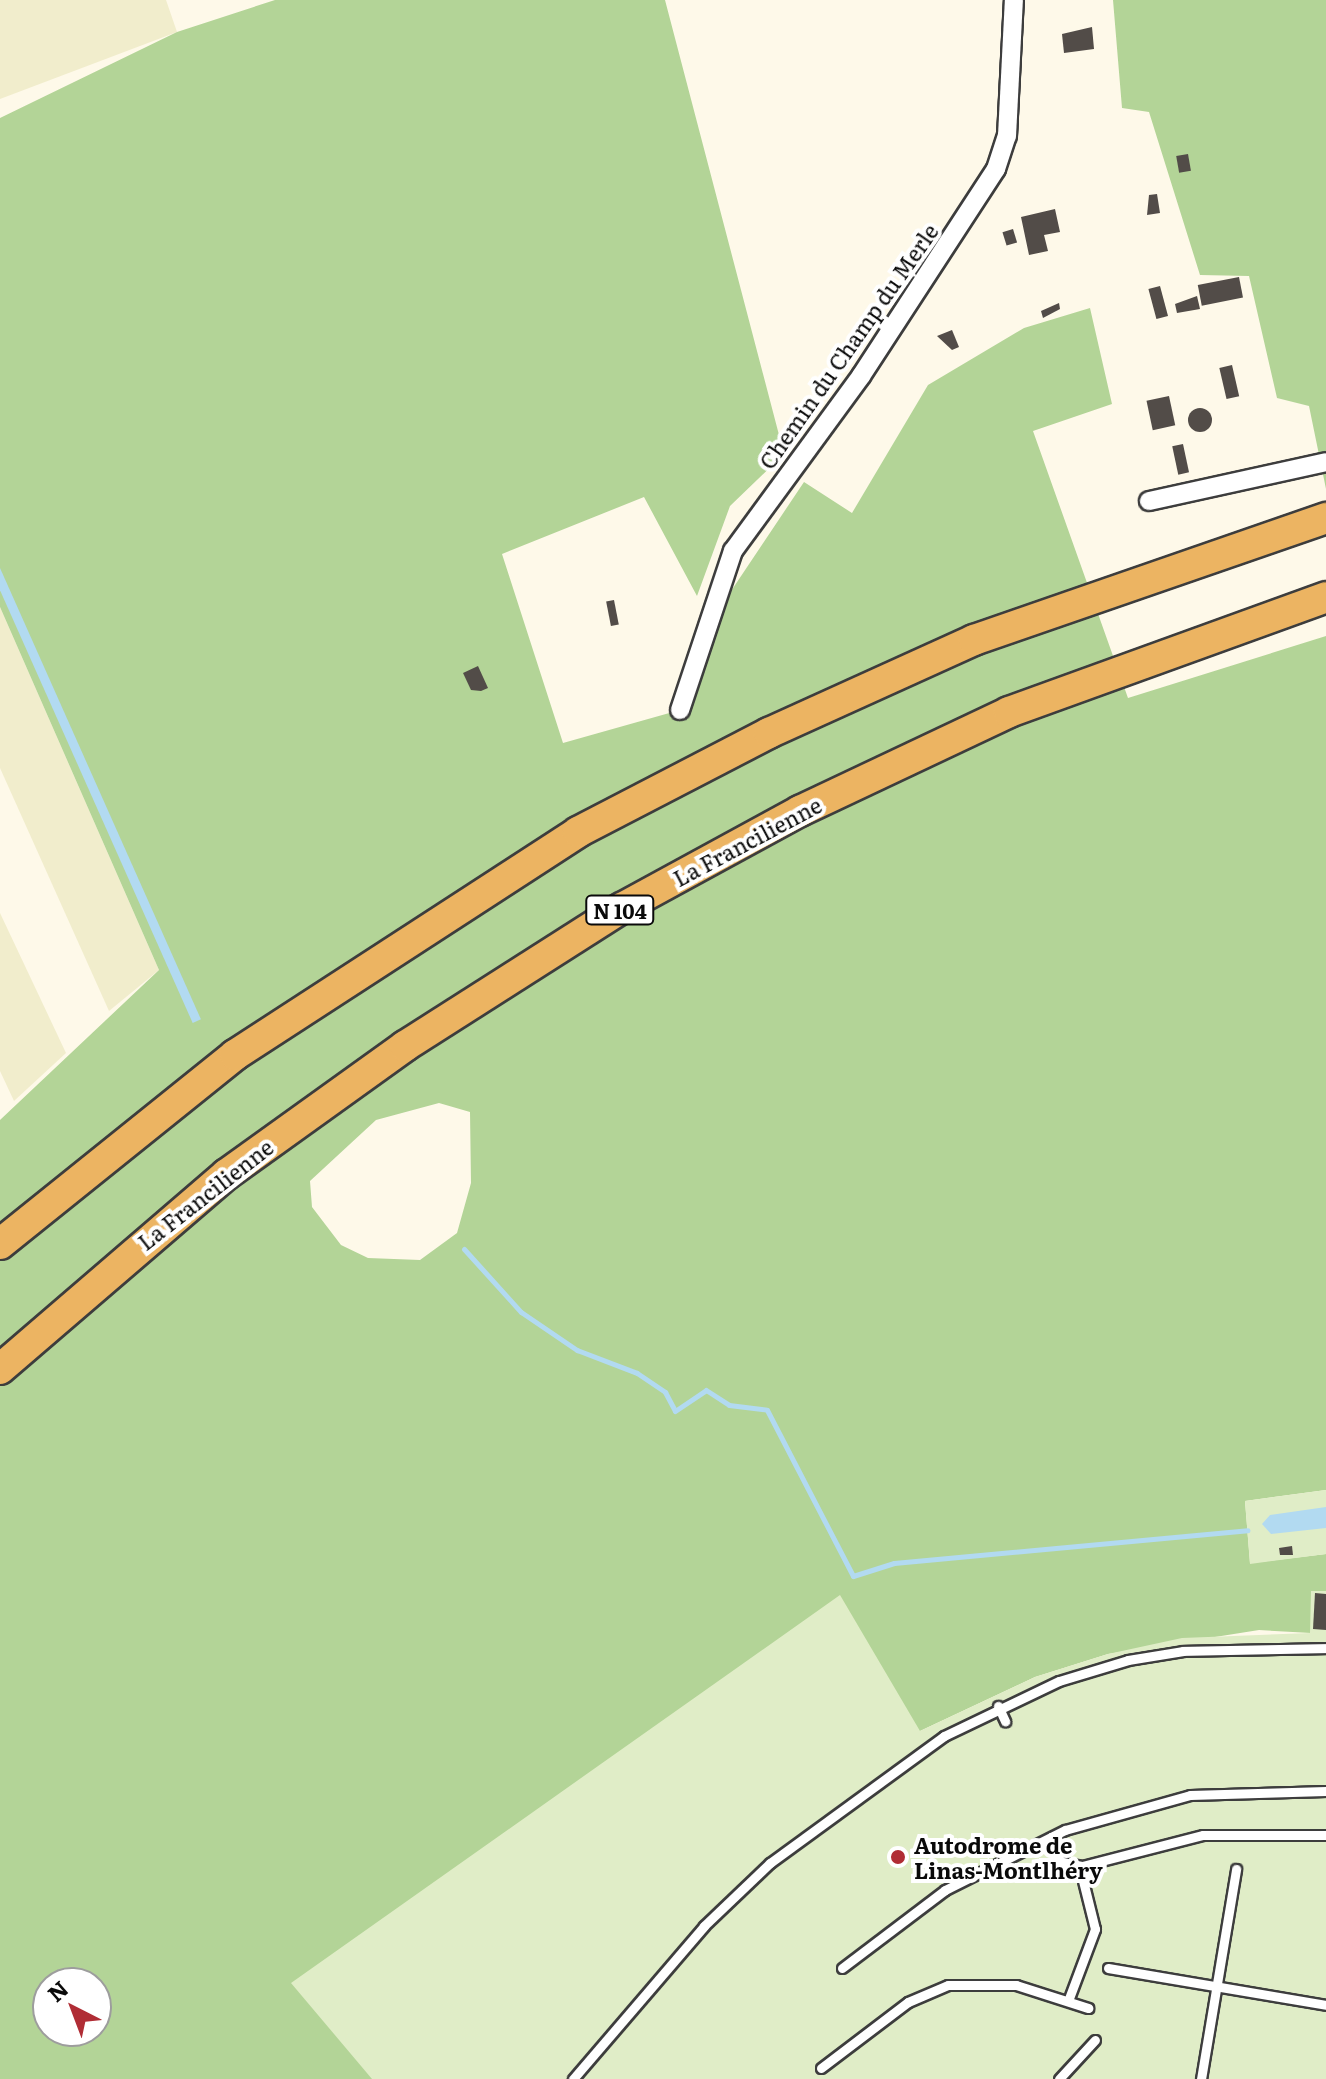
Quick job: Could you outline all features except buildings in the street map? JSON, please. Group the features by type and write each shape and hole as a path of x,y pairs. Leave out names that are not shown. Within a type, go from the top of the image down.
{"highway":[{"path":"0,1244 235,1055 578,832 769,733 974,640 1326,518"},
{"name":"La Francilienne","path":"0,1369 227,1174 405,1046 622,908 800,811 1009,712 1326,597"}],"street":[{"name":"Chemin du Champ du Merle","path":"680,710 733,551 870,364 996,169 1007,136 1014,0"},
{"path":"1149,501 1326,462"}],"lane":[{"path":"573,2079 704,1926 770,1863 843,1804 998,1706 1128,1660 1183,1651 1326,1648"},
{"path":"998,1706 1005,1721"},
{"path":"842,1968 945,1890 1065,1830 1190,1795 1326,1791"},
{"path":"1058,1861 1082,1866 1203,1835 1326,1835"},
{"path":"1201,2079 1236,1869"},
{"path":"1068,2001 1093,1941 1083,1881"},
{"path":"1108,1968 1326,2005"},
{"path":"821,2068 908,2002 948,1985 1016,1985 1088,2008"},
{"path":"1059,2079 1095,2040"}],"shaded area":[{"path":"0,0 166,0 177,32 0,99"},
{"path":"0,607 159,970 109,1011 0,768"},
{"path":"0,913 66,1053 14,1101 0,1071"}],"green space":[{"path":"275,0 665,0 784,454 730,506 697,596 644,497 502,554 563,743 680,710 723,603 804,482 852,513 928,385 1024,328 1090,308 1112,404 1033,431 1128,698 1326,636 1326,1490 1245,1501 1250,1563 1326,1554 1326,1591 1311,1591 1311,1633 1259,1630 1108,1654 1035,1677 920,1731 568,2079 0,2079 0,1120 159,970 0,607 0,118 177,32","holes":["439,1103 470,1112 471,1183 457,1233 420,1260 368,1258 341,1245 312,1207 310,1181 376,1120"]},
{"path":"1113,0 1326,0 1326,489 1309,406 1277,398 1249,276 1200,275 1149,112 1122,108"},
{"path":"1326,1490 1326,1554 1250,1564 1245,1501"},
{"name":"Autodrome de Linas-Montlhéry","path":"1311,1591 1326,1591 1326,2079 372,2079 291,1983 840,1595 920,1731 1035,1677 1108,1654 1182,1638 1310,1633"}],"water":[{"path":"0,568 201,1019 193,1023 0,590"},
{"path":"1326,1507 1326,1528 1271,1534 1262,1524 1270,1515"}],"waterway":[{"path":"464,1249 521,1312 577,1350 637,1373 665,1392 675,1411 706,1390 729,1405 767,1410 853,1576 894,1563 1247,1530"}],"place":[{"name":"Autodrome de Linas-Montlhéry","path":"898,1857"}]}
